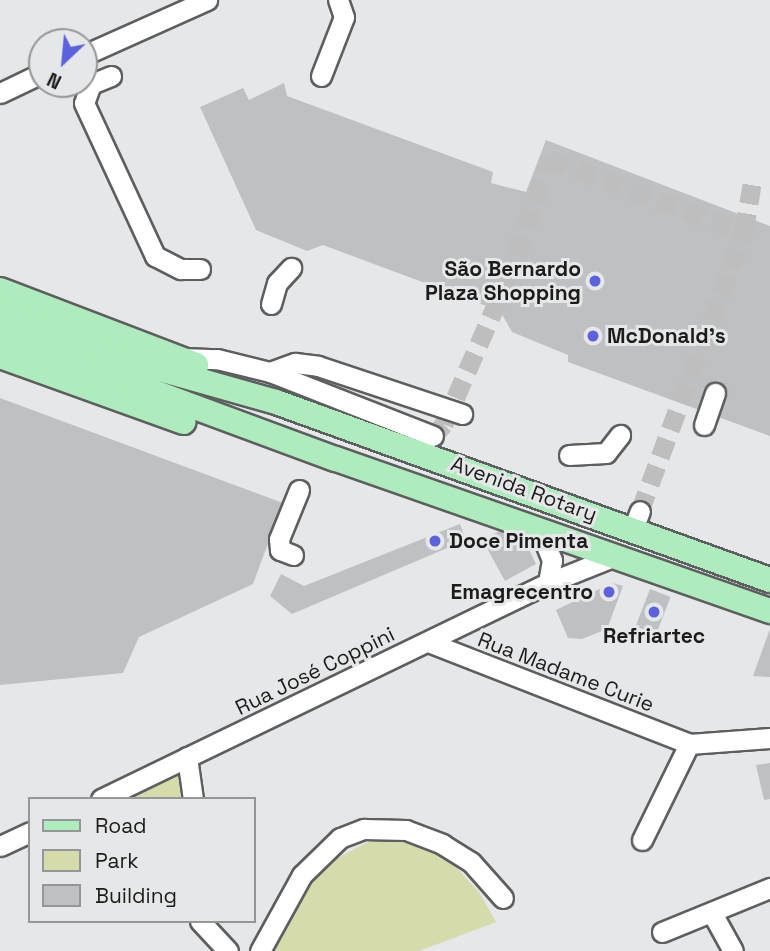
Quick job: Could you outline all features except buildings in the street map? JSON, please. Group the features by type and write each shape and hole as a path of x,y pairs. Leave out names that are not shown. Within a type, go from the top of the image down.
{"main road":[{"name":"Avenida Rotary","path":"0,290 180,358 276,402"},
{"path":"0,313 120,369"},
{"path":"0,335 120,369"},
{"name":"Avenida Rotary","path":"0,356 280,455 336,460"},
{"name":"Avenida Rotary","path":"120,369 276,402 637,520 770,580"},
{"name":"Avenida Rotary","path":"120,369 336,460 539,528 770,611"}],"street":[{"path":"98,49 207,0"},
{"path":"321,76 344,17 338,0"},
{"path":"111,76 92,84 84,103 155,256 180,268 200,270"},
{"path":"0,93 28,80"},
{"path":"271,304 277,283 291,268"},
{"path":"180,358 217,359 270,372 433,436"},
{"path":"270,372 295,363 318,366 462,414"},
{"path":"704,425 715,393"},
{"path":"569,455 606,453 620,435"},
{"path":"293,555 281,550 279,539 299,490"},
{"path":"539,528 552,560 548,583"},
{"name":"Rua José Coppini","path":"105,797 548,583 615,556"},
{"name":"Rua Madame Curie","path":"428,642 689,744 770,738"},
{"path":"642,840 689,744"},
{"path":"187,758 193,797"},
{"path":"260,951 302,875 323,851 364,828 407,830 442,844 471,862 503,898"},
{"path":"0,846 28,833"},
{"path":"662,932 770,888"},
{"path":"712,913 733,951"},
{"path":"212,931 228,951"}],"green space":[{"path":"180,772 182,797 134,797"},
{"path":"377,837 419,844 451,862 479,892 496,922 419,951 274,951 297,901 332,861"}],"tunnel":[{"path":"433,436 444,424 506,282 550,159 744,232"},
{"path":"640,511 744,232 753,179"}],"place":[{"name":"São Bernardo Plaza Shopping","path":"595,281"},
{"name":"McDonald's","path":"593,336"},
{"name":"Doce Pimenta","path":"435,541"},
{"name":"Emagrecentro","path":"609,592"},
{"name":"Refriartec","path":"654,612"}]}
